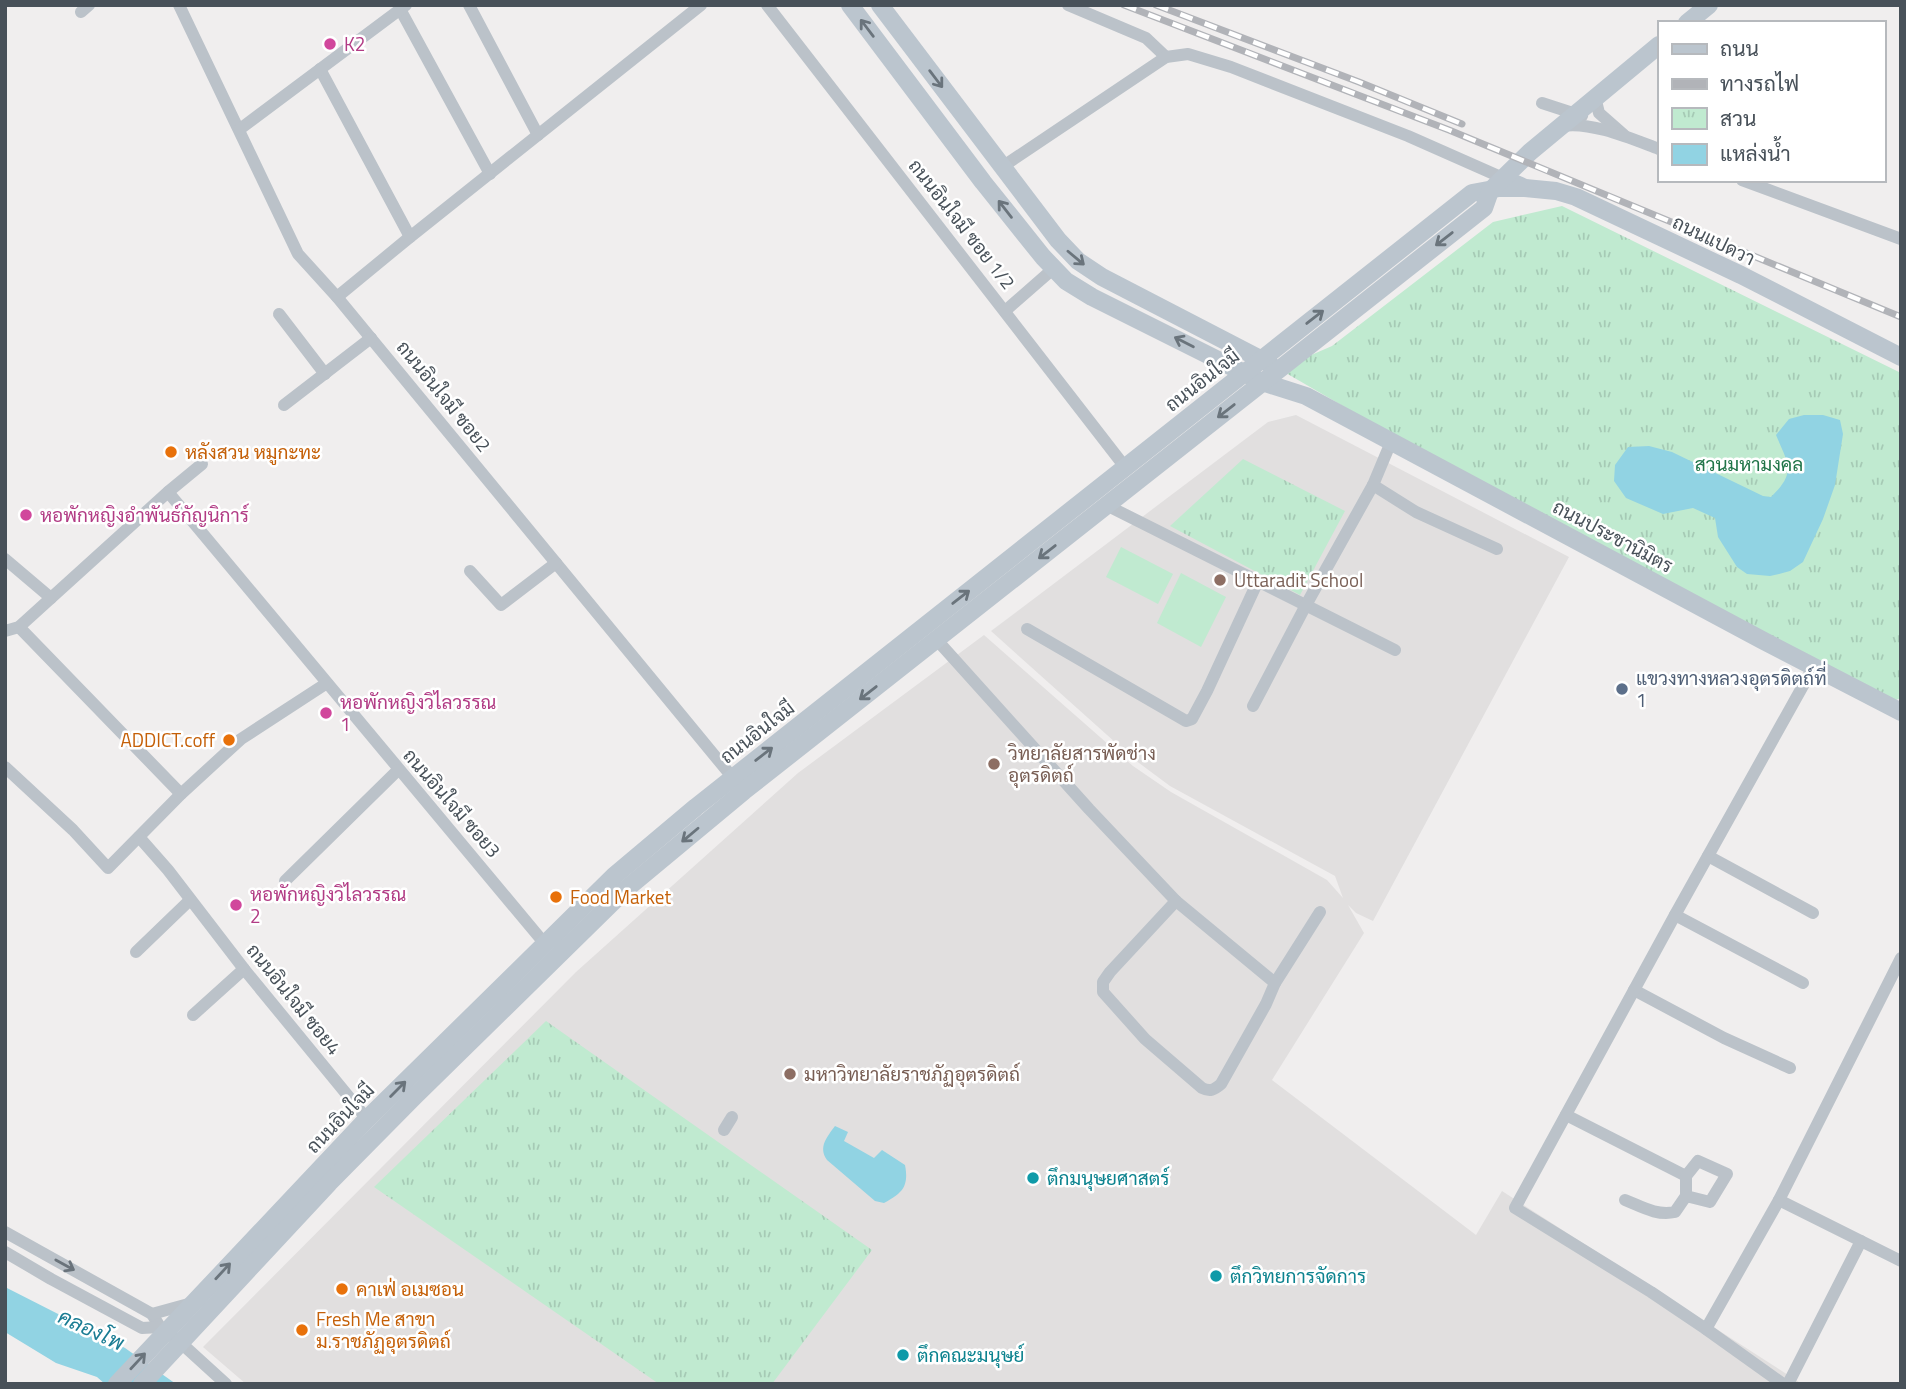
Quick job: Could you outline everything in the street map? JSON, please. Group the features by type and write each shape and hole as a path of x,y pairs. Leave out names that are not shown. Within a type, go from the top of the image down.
{"main road":[{"name":"ถนนประชานิมิตร","path":"850,5 984,182 1053,269 1066,281 1262,382 1306,396 1901,712"},
{"name":"ถนนประชานิมิตร","path":"880,5 1066,251 1102,277 1279,369 1306,396"},
{"path":"1689,21 1709,5"},
{"name":"ถนนอินใจมี","path":"117,1384 162,1332 367,1119 614,876 739,784 1101,498 1262,382 1484,208 1496,184 1521,160 1658,46"},
{"path":"1521,160 1522,174 1531,189"},
{"name":"ถนนอินใจมี","path":"1101,498 1125,467 1472,193 1496,184"},
{"name":"ถนนแปดวา","path":"1496,184 1556,191 1576,197 1741,275 1901,357"},
{"name":"ถนนอินใจมี","path":"142,1384 329,1183 626,889 739,784"}],"street":[{"name":"ถนนอินใจมี ซอย2","path":"179,5 298,254 337,297 739,784"},
{"path":"469,5 538,135"},
{"path":"337,297 701,5"},
{"name":"ถนนอินใจมี ซอย 1/2","path":"767,5 1125,467"},
{"path":"1068,5 1146,38 1166,57"},
{"path":"240,129 403,7 490,174"},
{"path":"1002,167 1166,57 1188,54 1408,136 1496,184"},
{"path":"320,69 410,237"},
{"path":"1595,97 1599,113 1627,137"},
{"path":"1542,103 1576,113 1658,149"},
{"path":"1561,126 1586,126 1627,137"},
{"path":"1747,182 1901,239"},
{"path":"1005,311 1053,269"},
{"path":"279,314 325,374"},
{"path":"284,405 371,338"},
{"path":"1253,706 1373,485 1391,442"},
{"path":"5,631 19,627 202,464"},
{"path":"1373,485 1416,512 1497,549"},
{"name":"ถนนอินใจมี ซอย3","path":"168,492 545,944"},
{"path":"1101,498 1395,650"},
{"path":"5,559 51,598"},
{"path":"470,572 500,605 556,563"},
{"path":"1027,629 1186,721 1192,719 1207,691 1258,581"},
{"path":"19,627 181,794"},
{"path":"931,633 1089,809 1176,901 1275,983"},
{"path":"1783,1384 1651,1292 1515,1208 1814,666"},
{"path":"5,767 74,830 108,869 181,794 241,739 327,683"},
{"path":"285,881 398,770"},
{"name":"ถนนอินใจมี ซอย4","path":"139,837 367,1119"},
{"path":"1708,856 1813,913"},
{"path":"136,952 190,900"},
{"path":"1176,901 1110,972 1103,982 1103,992 1145,1039 1208,1091 1221,1084 1275,983 1320,912"},
{"path":"1675,915 1802,983"},
{"path":"1706,1329 1779,1200 1901,958"},
{"path":"192,1015 244,969"},
{"path":"1634,990 1724,1038 1790,1068"},
{"path":"1566,1115 1686,1176"},
{"path":"724,1130 732,1117"},
{"path":"1625,1200 1654,1212 1675,1212 1686,1196 1686,1176 1698,1161 1727,1174 1710,1202 1686,1196"},
{"path":"1779,1200 1901,1261"},
{"path":"5,1232 152,1314 162,1332 177,1347 226,1384"},
{"path":"1788,1384 1861,1241"},
{"path":"5,1252 142,1328 162,1332"},
{"path":"152,1314 193,1302"}],"shaded area":[{"name":"มหาวิทยาลัยราชภัฏอุตรดิตถ์","path":"1296,415 1569,557 1373,921 1356,913 1348,905 1364,933 1272,1080 1476,1235 1502,1191 1802,1384 246,1384 203,1347 576,972 798,773 984,635 1133,766 1171,792 1327,880 1343,898 1335,876 1170,786 1135,760 991,631 1268,422"}],"green space":[{"name":"สวนมหามงคล","path":"1562,206 1901,373 1901,698 1886,704 1564,534 1279,369 1332,346 1493,222"},
{"path":"1243,459 1345,511 1300,595 1170,526"},
{"path":"1121,547 1173,574 1158,604 1106,577"},
{"path":"1181,573 1226,597 1201,647 1157,623"},
{"path":"546,1021 872,1250 772,1384 659,1384 374,1187"}],"water":[{"path":"1804,415 1823,415 1840,420 1843,434 1835,485 1823,519 1803,562 1790,571 1770,576 1747,574 1737,567 1718,537 1715,518 1693,508 1663,514 1626,498 1614,481 1615,465 1628,447 1649,446 1672,452 1763,496 1771,497 1784,481 1788,468 1776,435 1789,419"},
{"path":"835,1126 848,1132 844,1141 874,1158 882,1150 905,1165 905,1184 896,1196 884,1203 875,1201 827,1160 823,1146"},
{"path":"5,1287 125,1348 176,1384 105,1384 97,1377 56,1363 5,1332"}],"railway":[{"path":"1124,5 1449,130 1901,317"},
{"path":"1156,5 1462,124"}],"place":[{"name":"K2","path":"330,44"},
{"name":"หลังสวน หมูกะทะ","path":"171,452"},
{"name":"หอพักหญิงอำพันธ์กัญนิการ์","path":"26,515"},
{"name":"Uttaradit School","path":"1220,580"},
{"name":"แขวงทางหลวงอุตรดิตถ์ที่ 1","path":"1622,689"},
{"name":"หอพักหญิงวิไลวรรณ 1","path":"326,713"},
{"name":"ADDICT.coff","path":"229,740"},
{"name":"วิทยาลัยสารพัดช่าง อุตรดิตถ์","path":"994,764"},
{"name":"Food Market","path":"556,897"},
{"name":"หอพักหญิงวิไลวรรณ 2","path":"236,905"},
{"name":"มหาวิทยาลัยราชภัฏอุตรดิตถ์","path":"790,1074"},
{"name":"ตึกมนุษยศาสตร์","path":"1033,1178"},
{"name":"ตึกวิทยการจัดการ","path":"1216,1276"},
{"name":"คาเฟ่ อเมซอน","path":"342,1289"},
{"name":"Fresh Me สาขา ม.ราชภัฏอุตรดิตถ์","path":"302,1330"},
{"name":"ตึกคณะมนุษย์","path":"903,1355"}],"water label":[{"name":"คลองโพ","path":"91,1330"}]}
